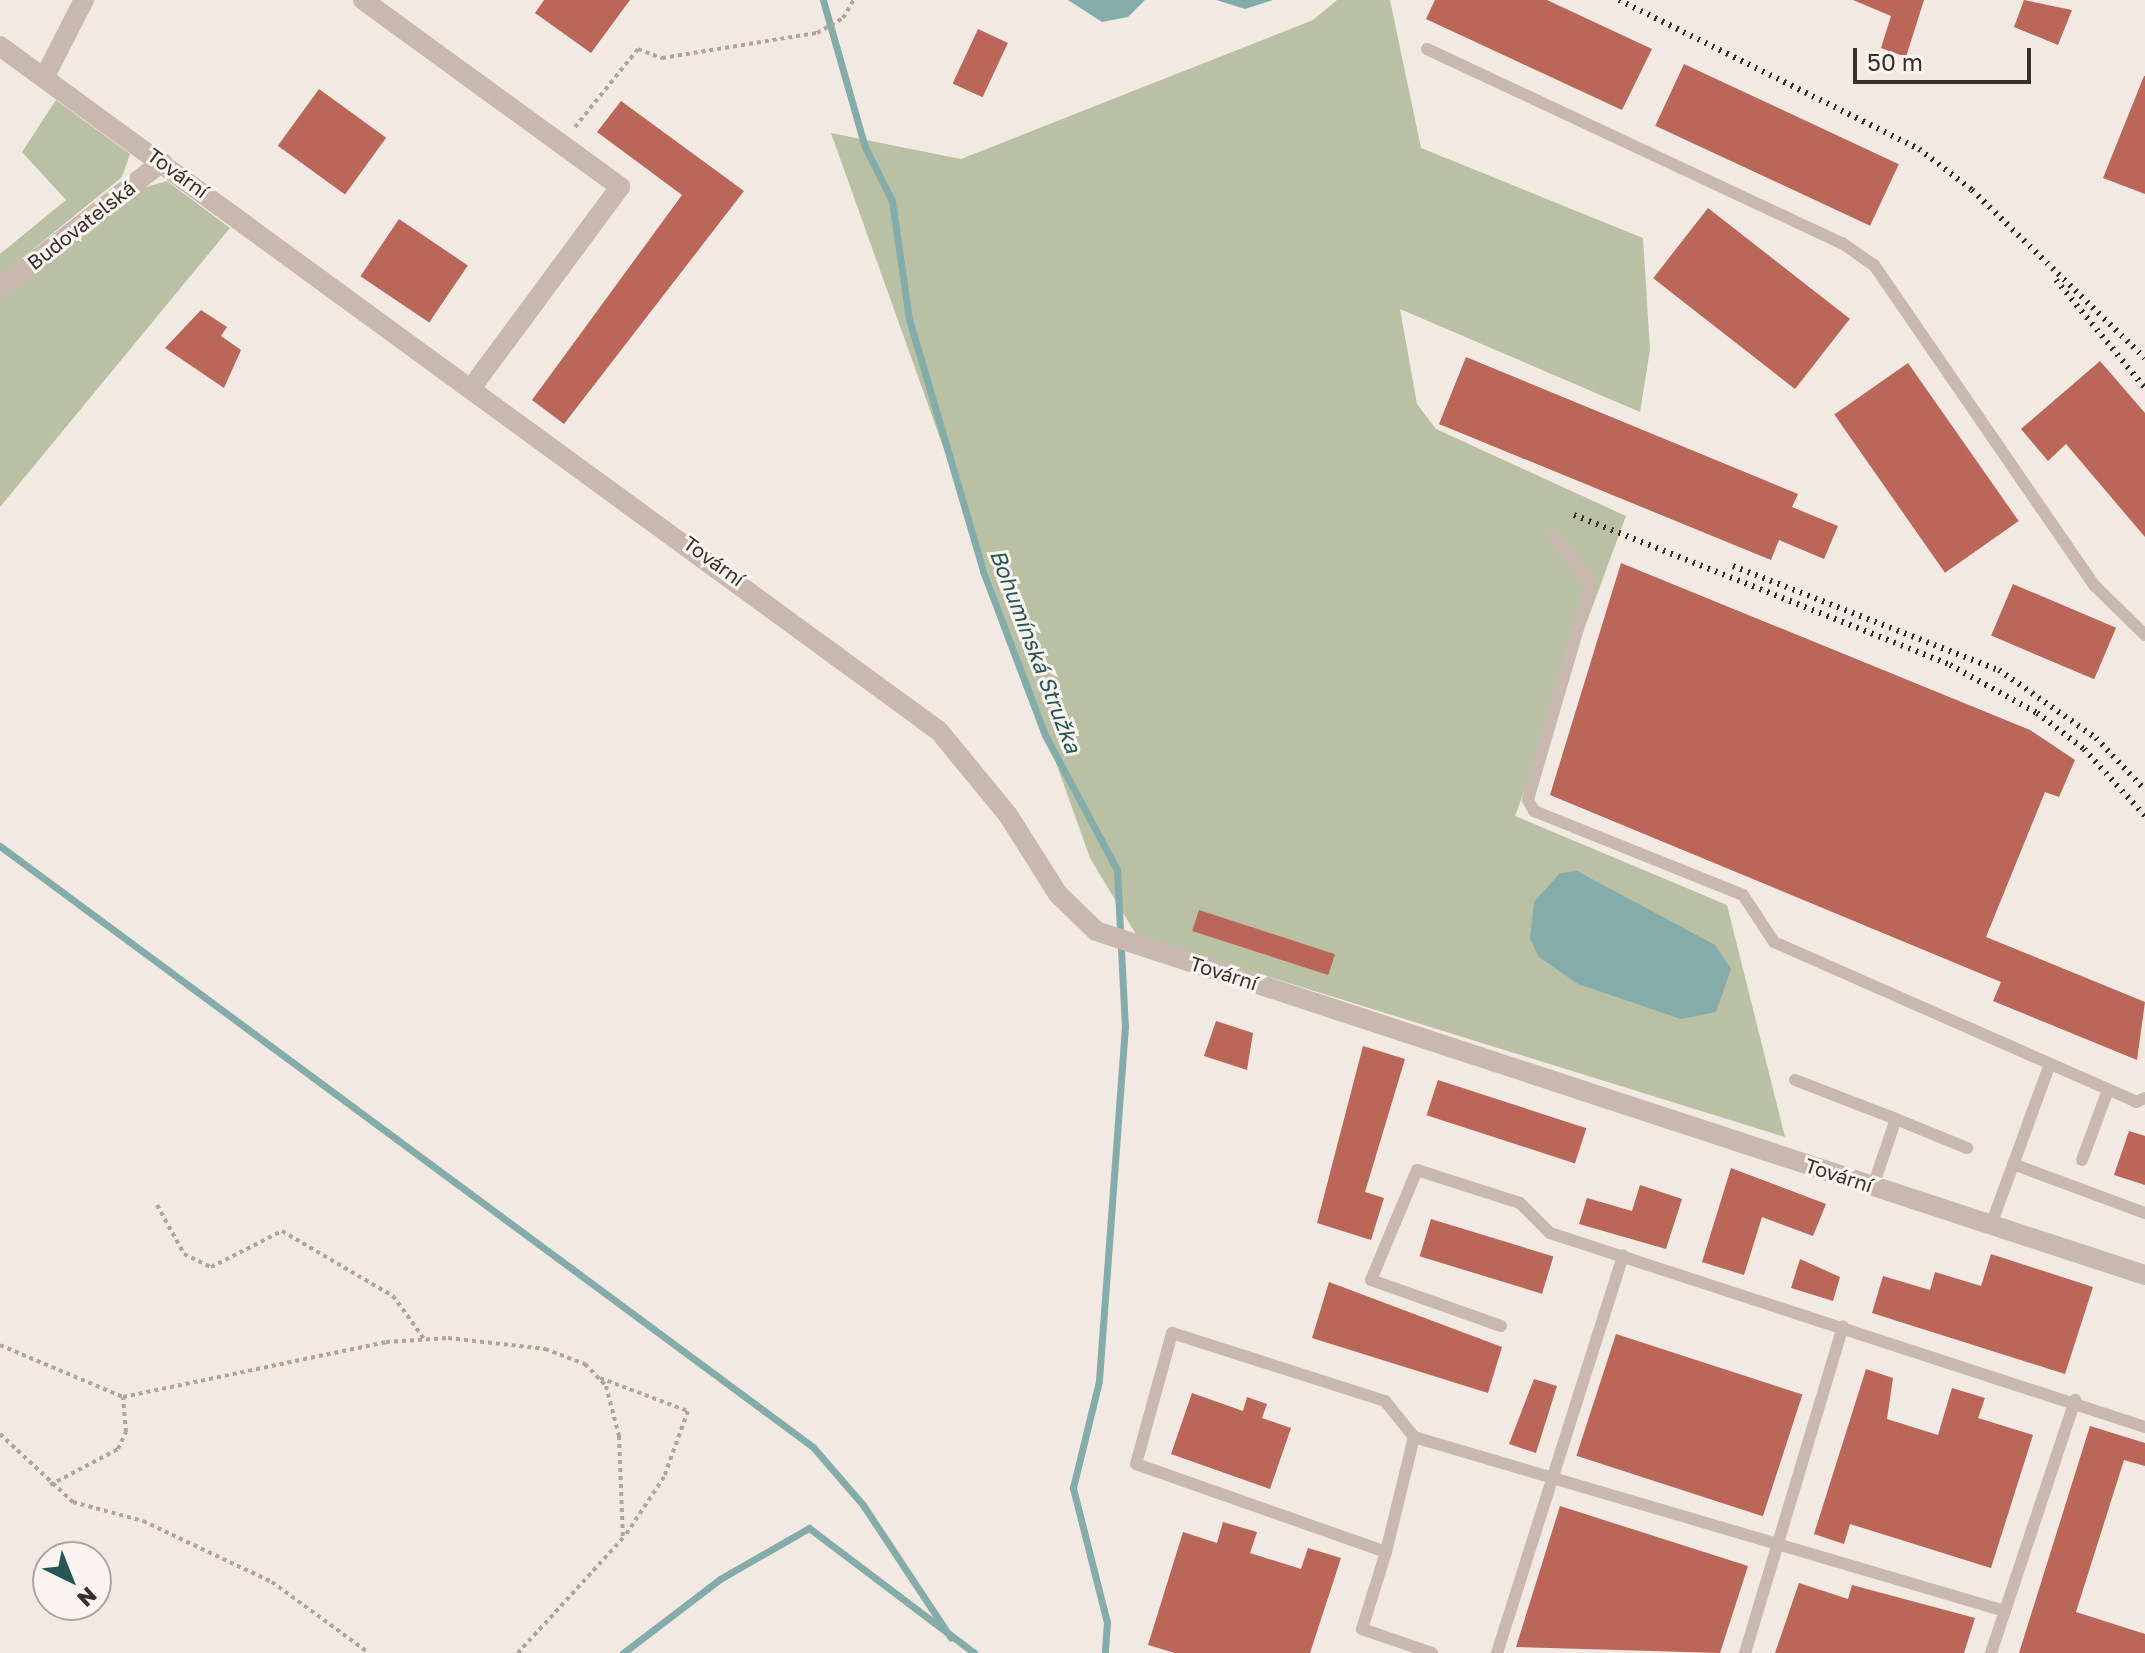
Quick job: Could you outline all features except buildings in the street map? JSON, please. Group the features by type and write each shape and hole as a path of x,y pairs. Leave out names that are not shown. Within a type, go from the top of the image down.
{"street":[{"path":"44,78 84,0"},
{"path":"363,0 566,138 620,187 473,386"},
{"name":"Tovární","path":"0,46 473,386 939,731 1008,815 1058,894 1096,931 2145,1275"},
{"name":"Budovatelská","path":"0,288 162,162"}],"lane":[{"path":"1427,49 1842,243 1874,265 2095,586 2145,635"},
{"path":"1554,535 1591,584 1528,800 1534,811 1743,895 1774,942 2136,1102 2145,1098"},
{"path":"1991,1225 2050,1064"},
{"path":"1795,1080 1967,1148"},
{"path":"2082,1160 2108,1090"},
{"path":"1873,1186 1896,1119"},
{"path":"2013,1164 2145,1213"},
{"path":"1501,1326 1371,1280 1417,1170 1520,1203 1550,1233 2075,1400 2145,1427"},
{"path":"1497,1653 1623,1256"},
{"path":"1745,1653 1843,1326"},
{"path":"1386,1552 1136,1464 1172,1333 1385,1401 1414,1437 2005,1611"},
{"path":"1991,1653 2075,1400"},
{"path":"1414,1437 1386,1552 1362,1629 1432,1653"}],"path":[{"path":"566,138 638,49 662,58 817,33 843,18 854,0"},
{"path":"560,122 566,138"},
{"path":"566,138 583,140"},
{"path":"157,1205 184,1254 211,1267 282,1231 393,1296 425,1340"},
{"path":"0,1345 123,1397 425,1340 545,1349 585,1364 598,1377 688,1411 664,1477 623,1538 518,1653"},
{"path":"598,1377 619,1436 623,1538"},
{"path":"50,1485 118,1449 126,1432 123,1397"},
{"path":"0,1434 50,1485 73,1502 143,1521 272,1582 369,1653"}],"green space":[{"path":"1337,0 1390,0 1421,148 1643,238 1650,350 1640,412 1400,309 1417,404 1436,429 1626,516 1515,816 1727,905 1785,1137 1137,936 1090,858 831,133 961,159 1313,20"},
{"path":"56,100 130,154 122,177 0,276 0,254 66,200 22,152"},
{"path":"167,181 230,228 0,507 0,298 136,190"}],"water":[{"path":"1068,0 1145,0 1128,17 1102,22"},
{"path":"1216,0 1273,0 1245,9"},
{"path":"1577,871 1715,945 1731,969 1716,1012 1681,1019 1578,984 1539,957 1530,939 1534,902 1560,873"}],"waterway":[{"name":"Bohumínská Stružka","path":"823,0 865,147 892,201 909,319 983,571 1045,735 1117,870 1125,1026 1099,1381 1073,1488 1107,1622 1105,1653"},
{"path":"0,846 813,1447 863,1505 951,1638"},
{"path":"623,1653 720,1579 809,1528 974,1653"}],"railway":[{"path":"1619,0 1919,149 1972,190 2145,358"},
{"path":"2056,280 2145,388"},
{"path":"1574,515 1950,665 2037,713 2084,749 2145,816"},
{"path":"1733,566 1999,670 2096,738 2145,790"}]}
